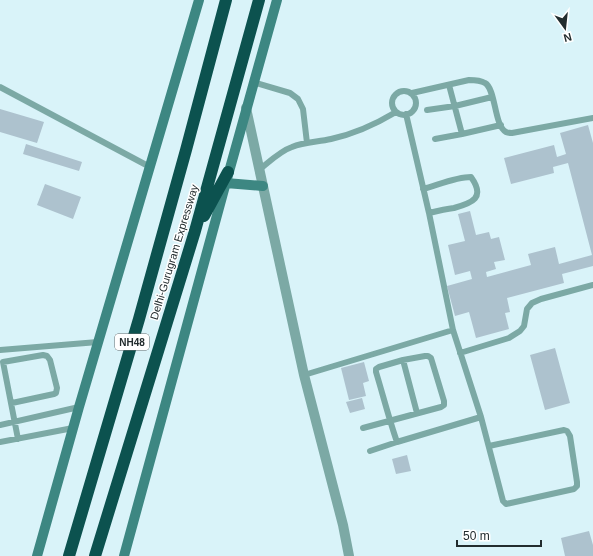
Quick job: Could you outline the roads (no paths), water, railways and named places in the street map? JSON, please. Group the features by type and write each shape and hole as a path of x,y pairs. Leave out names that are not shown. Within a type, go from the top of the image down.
{"highway":[{"name":"Delhi-Gurugram Expressway","path":"69,556 143,304 226,0"},
{"name":"Delhi-Gurugram Expressway","path":"95,556 196,231 259,0"},
{"path":"196,231 227,178"}],"main road":[{"path":"38,556 79,407 199,0"},
{"path":"124,556 246,108 277,0"},
{"path":"227,178 263,186"}],"street":[{"path":"246,108 304,375 343,525 349,556"}],"lane":[{"path":"412,93 416,105 412,112 406,114 396,112 391,103 393,96 404,90 412,93 469,80 485,82 490,89 499,121 507,133 593,118"},
{"path":"254,82 290,93 298,99 302,109 307,143"},
{"path":"449,85 462,134"},
{"path":"0,88 150,167"},
{"path":"427,110 455,106 492,97"},
{"path":"259,170 287,148 307,143 331,140 363,129 396,112"},
{"path":"406,114 429,213 453,330 481,417 488,446 504,503 506,504 574,489 577,486 570,436 567,431 564,430 488,446"},
{"path":"435,139 501,125"},
{"path":"423,189 466,177 471,177 476,184 477,196 466,205 429,213"},
{"path":"460,353 509,338 520,331 524,326 527,309 532,303 541,299 593,285"},
{"path":"304,375 453,330"},
{"path":"18,439 0,349 98,342"},
{"path":"3,362 43,355 47,356 50,360 56,385 57,390 54,394 12,404"},
{"path":"363,428 390,421 417,413 441,407 444,405 430,358 428,356 403,360 376,369 390,421 397,442"},
{"path":"403,360 417,413"},
{"path":"0,425 79,407"},
{"path":"370,451 481,417"},
{"path":"0,442 73,428"}]}
